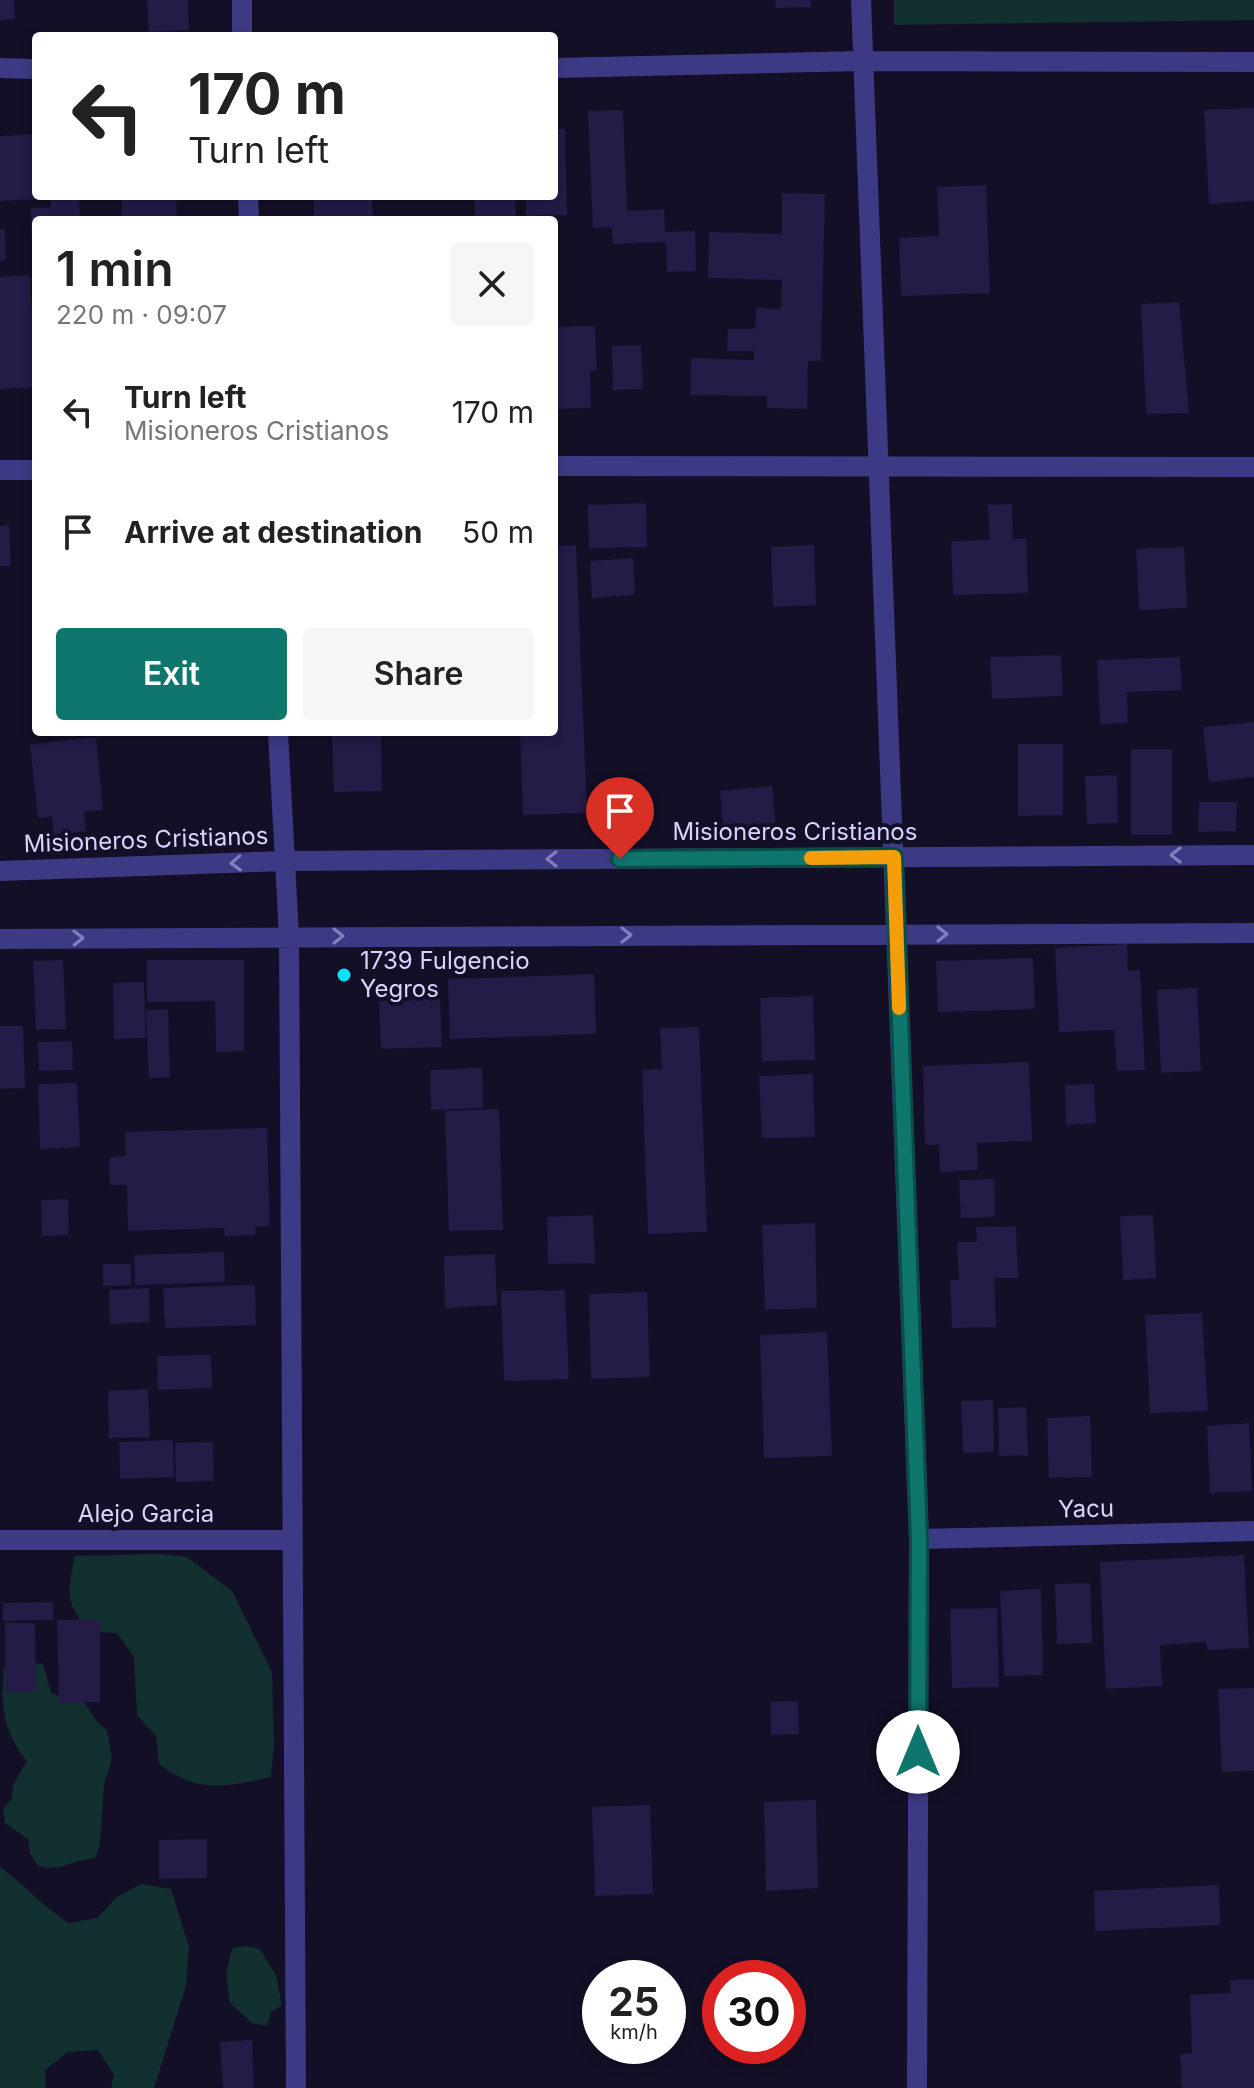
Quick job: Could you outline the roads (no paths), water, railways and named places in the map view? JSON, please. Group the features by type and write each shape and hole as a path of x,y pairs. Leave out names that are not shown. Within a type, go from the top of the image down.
{"street":[{"path":"242,0 242,32"},
{"path":"861,0 919,1539 917,2088"},
{"path":"558,68 862,61 1254,62"},
{"path":"0,68 32,69"},
{"path":"558,466 1254,467"},
{"path":"0,470 32,470"},
{"path":"278,736 289,936 296,2088"},
{"name":"Misioneros Cristianos","path":"0,871 285,861 1254,855"},
{"path":"0,939 1254,933"},
{"name":"Yacu","path":"919,1539 1254,1531"},
{"name":"Alejo Garcia","path":"0,1540 293,1540"}],"place":[{"name":"1739 Fulgencio Yegros","path":"344,975"}]}
